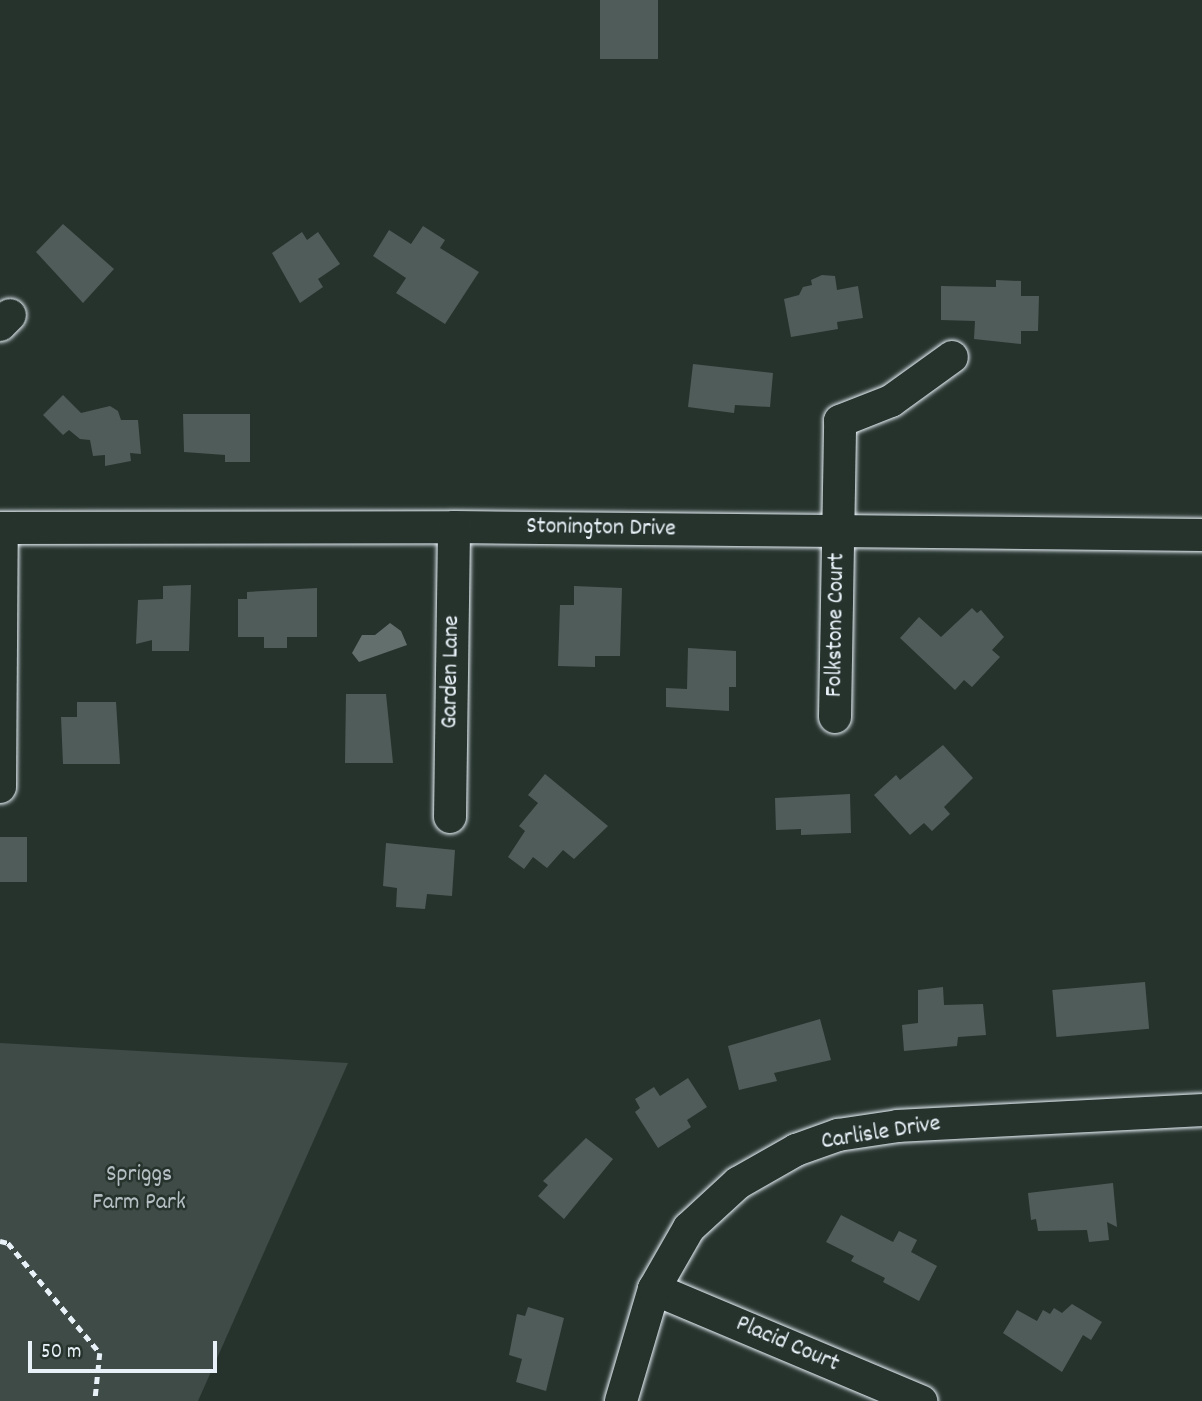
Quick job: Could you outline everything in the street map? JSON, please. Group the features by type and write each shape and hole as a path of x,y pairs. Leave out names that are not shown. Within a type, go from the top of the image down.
{"street":[{"name":"Folkstone Court","path":"835,717 840,421 891,401 952,357"},
{"name":"Stonington Drive","path":"1,528 454,527 839,534 1202,535"},
{"name":"Garden Lane","path":"450,817 454,527"},
{"path":"0,787 1,528"},
{"name":"Carlisle Drive","path":"621,1401 654,1289 689,1228 738,1183 796,1150 838,1135 898,1126 1202,1110"},
{"name":"Placid Court","path":"654,1289 921,1401"}],"path":[{"path":"0,1241 8,1243 100,1353 95,1401"}],"green space":[{"name":"Spriggs Farm Park","path":"0,1043 348,1063 198,1401 0,1401"}],"shaded area":[{"path":"390,623 401,631 407,645 359,662 352,653 362,635 375,635"}],"building":[{"path":"600,0 658,0 658,59 600,59"},
{"path":"63,224 114,269 83,303 36,252"},
{"path":"423,226 445,240 440,248 479,272 445,324 396,293 406,278 373,256 389,230 411,244"},
{"path":"302,232 307,240 318,232 340,264 318,279 323,287 300,303 272,253"},
{"path":"822,275 835,276 837,290 858,286 863,318 837,322 838,329 791,337 784,299 799,295 803,287 812,285 811,280"},
{"path":"996,280 1021,281 1021,296 1039,296 1038,331 1021,331 1021,344 974,339 975,321 941,320 941,286 996,287"},
{"path":"693,364 773,373 770,407 735,405 734,413 688,407"},
{"path":"63,395 81,413 110,406 118,411 121,420 138,420 141,454 130,453 131,461 105,466 105,455 93,456 90,440 80,439 69,430 63,435 43,415"},
{"path":"183,414 250,414 250,462 225,462 225,455 184,452"},
{"path":"191,585 189,651 152,651 152,640 136,644 138,600 163,599 163,586"},
{"path":"574,586 622,588 620,656 595,656 595,667 558,666 560,605 574,605"},
{"path":"317,588 317,637 287,637 287,648 264,648 264,637 238,637 238,599 247,599 247,592"},
{"path":"972,608 977,613 981,610 1004,637 992,650 1000,657 972,687 964,680 955,690 900,638 919,617 941,637"},
{"path":"688,648 736,651 736,687 729,687 729,711 666,707 666,688 687,689"},
{"path":"346,694 386,694 393,763 345,763"},
{"path":"77,702 116,702 120,764 63,764 61,717 77,717"},
{"path":"943,745 973,778 944,807 950,814 932,831 924,823 910,835 874,795 896,775 900,780"},
{"path":"545,774 608,826 574,859 563,850 547,868 533,857 524,869 508,857 525,831 519,826 538,803 528,795"},
{"path":"850,794 851,833 801,835 801,829 776,830 775,798"},
{"path":"0,837 27,837 27,882 0,882"},
{"path":"386,843 455,850 452,896 427,894 425,909 396,907 397,888 383,886"},
{"path":"1145,982 1149,1029 1056,1037 1052,990"},
{"path":"943,987 944,1005 983,1004 986,1035 958,1037 957,1046 904,1051 902,1025 918,1023 918,990"},
{"path":"820,1019 831,1060 774,1073 777,1081 739,1090 728,1046"},
{"path":"688,1078 707,1107 687,1120 691,1127 658,1148 635,1112 640,1108 635,1099 654,1087 660,1096"},
{"path":"586,1138 613,1159 564,1219 538,1196 548,1185 543,1181"},
{"path":"1113,1183 1117,1227 1107,1222 1109,1240 1089,1242 1087,1230 1038,1231 1036,1219 1031,1220 1028,1193"},
{"path":"841,1215 893,1242 899,1231 917,1240 911,1252 937,1266 919,1301 883,1282 885,1278 851,1261 854,1256 826,1242"},
{"path":"1072,1304 1102,1322 1091,1340 1083,1335 1062,1372 1003,1333 1017,1310 1037,1321 1043,1310 1050,1314 1054,1308 1062,1313"},
{"path":"528,1307 564,1318 546,1391 516,1382 522,1359 509,1355 517,1314 525,1316"}]}
